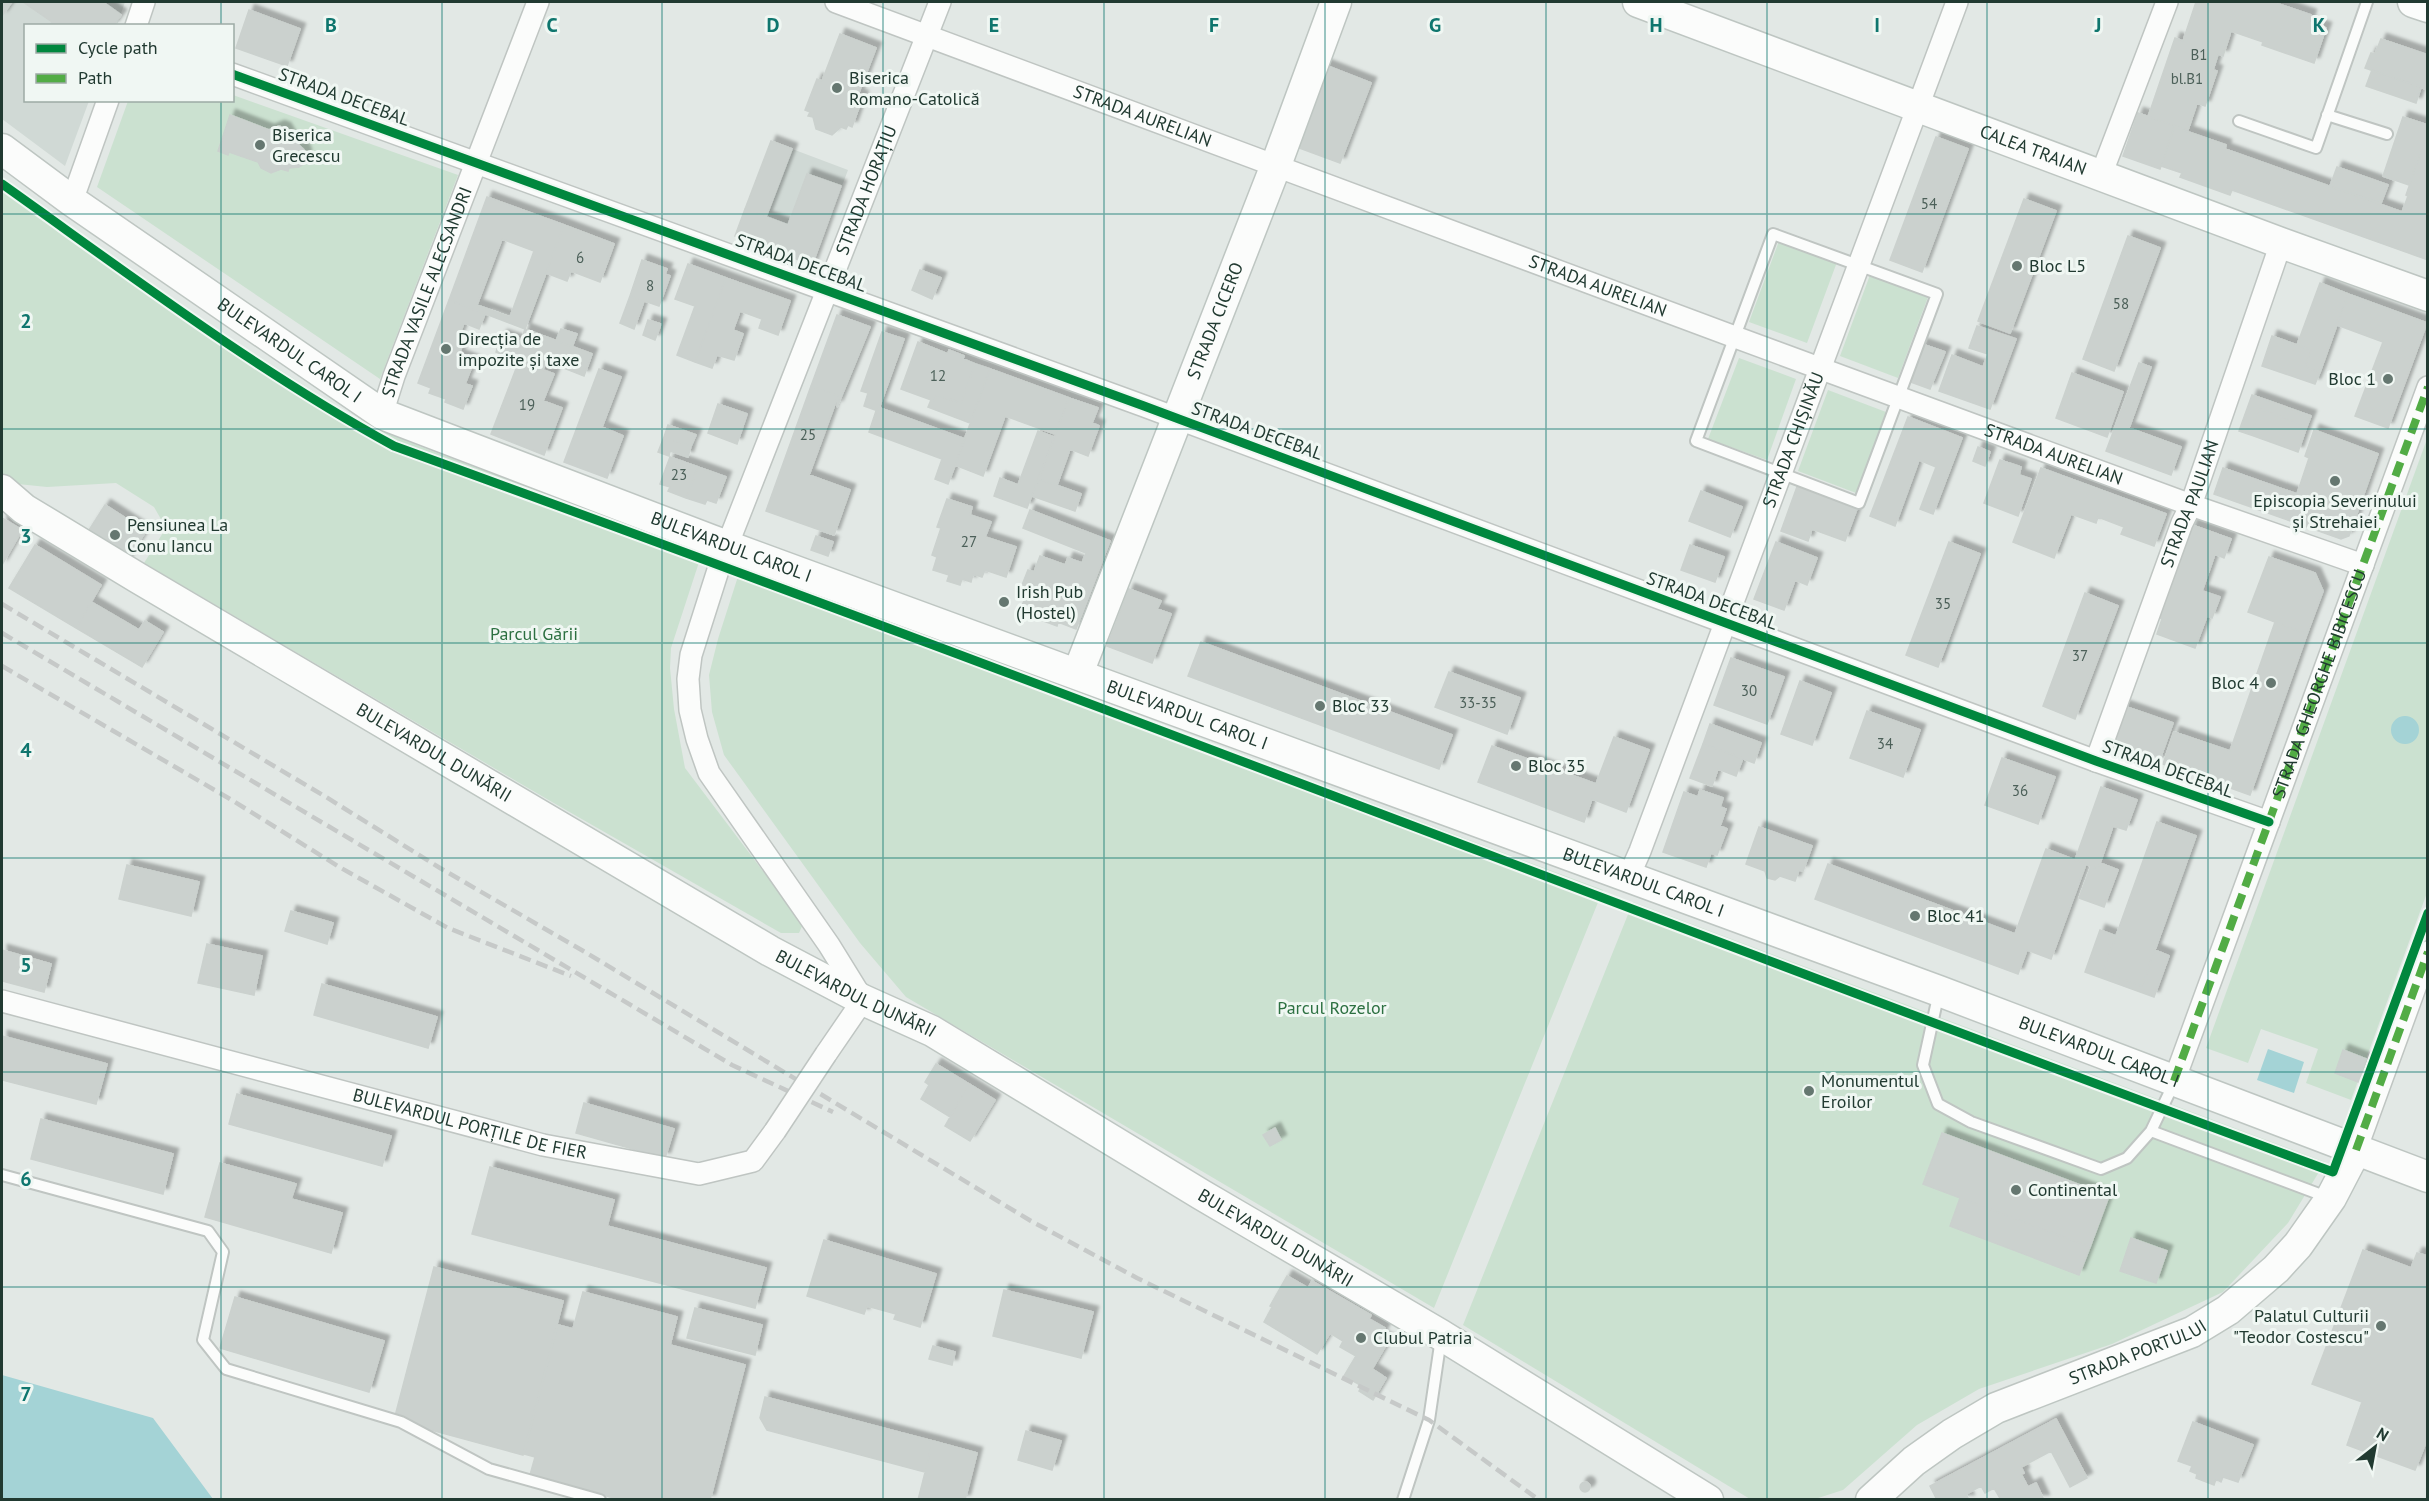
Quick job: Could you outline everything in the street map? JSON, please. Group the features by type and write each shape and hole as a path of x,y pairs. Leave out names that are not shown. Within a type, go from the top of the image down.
{"street":[{"path":"137,24 144,2"},
{"name":"STRADA VASILE ALECSANDRI","path":"382,414 394,376 538,2"},
{"name":"STRADA AURELIAN","path":"837,2 1735,337 2363,565"},
{"name":"STRADA HORAȚIU","path":"863,1000 829,945 709,773 690,710 688,680 691,655 727,546 940,2"},
{"name":"STRADA CICERO","path":"1078,673 1276,165 1336,2"},
{"name":"CALEA TRAIAN","path":"1638,2 2427,296"},
{"name":"STRADA CHIȘINĂU","path":"1629,876 1822,368 1857,266 1957,2"},
{"path":"2101,175 2167,2"},
{"path":"2412,2 2427,7"},
{"name":"STRADA DECEBAL","path":"234,75 828,290 1724,623 2269,822"},
{"path":"72,201 107,102"},
{"name":"BULEVARDUL CAROL I","path":"2,149 72,201 382,414 727,546 1939,991 2427,1177"},
{"name":"STRADA PAULIAN","path":"2096,760 2182,523 2191,504 2281,243"},
{"name":"STRADA GHEORGHE BIBICESCU","path":"2174,1081 2427,387"},
{"name":"BULEVARDUL DUNĂRII","path":"2,490 24,509 168,596 770,951 863,1000 932,1031 1202,1195 1441,1335 1708,1500"},
{"path":"2356,1150 2427,952"},
{"name":"BULEVARDUL PORȚILE DE FIER","path":"2,1001 543,1145 699,1174 753,1161 863,1000"},
{"name":"STRADA PORTULUI","path":"1871,1500 1914,1461 1952,1434 1996,1408 2182,1336 2228,1310 2276,1269 2314,1225 2356,1150"}],"lane":[{"path":"2239,121 2316,148 2367,2"},
{"path":"2327,115 2387,134"},
{"path":"1773,234 1857,266 1937,294 1859,503 1696,441 1773,234"},
{"path":"1939,991 1923,1065 1938,1104 1971,1122 2101,1169 2127,1158 2151,1131 2174,1081"},
{"path":"2151,1131 2331,1198"},
{"path":"2,1175 208,1231 223,1252 203,1340 226,1368 401,1422 489,1469 600,1500"},
{"path":"1403,1500 1429,1420 1441,1335"}],"shaded area":[{"path":"2,2 125,2 117,24 24,24 24,102 89,102 65,166 2,119"},
{"path":"771,141 848,170 812,265 735,236"}],"green space":[{"path":"234,95 458,175 380,379 97,187 128,102 234,102"},
{"name":"Parcul Gării","path":"2,178 209,325 354,417 419,446 702,553 671,648 670,668 674,709 685,768 803,924 799,933 781,933 144,563 166,528 154,507 116,483 47,487 8,483 2,478"},
{"path":"1779,241 1837,262 1807,343 1749,322"},
{"path":"1870,275 1928,297 1898,378 1840,356"},
{"path":"1739,358 1796,379 1767,460 1708,439"},
{"path":"1828,390 1886,412 1856,493 1798,471"},
{"path":"2427,439 2428,890 2351,1100 2306,1083 2318,1049 2261,1029 2248,1063 2206,1048"},
{"name":"Parcul Rozelor","path":"741,567 1603,890 1434,1308 906,997 860,943 724,755 712,712 709,675"},
{"path":"1633,902 2325,1162 2288,1223 2223,1292 2112,1344 1979,1389 1917,1425 1843,1490 1815,1499 1750,1499 1463,1325"}],"water":[{"path":"2405,716 2415,720 2419,730 2415,740 2405,744 2395,740 2391,730 2395,720"},
{"path":"2268,1049 2304,1062 2294,1093 2257,1080"},
{"path":"2,1375 153,1418 213,1499 2,1499"}],"building":[{"path":"2,2 12,2 2,16"},
{"path":"23,2 103,2 121,15 114,24 50,24 52,22"},
{"path":"2196,2 2273,2 2311,15 2309,22 2326,28 2314,63 2262,45 2263,42 2231,31 2223,56 2218,54 2213,70 2217,71 2205,106 2197,103 2188,130 2148,117 2175,38 2183,41"},
{"path":"249,10 300,29 287,66 236,48"},
{"name":"Biserica Romano-Catolică","path":"840,34 876,48 858,95 863,96 852,127 848,125 846,129 841,127 832,135 816,129 813,117 808,116 810,112 805,110 817,79 822,81"},
{"path":"2381,39 2428,55 2428,90 2365,68 2371,53 2375,54"},
{"path":"1325,65 1371,83 1340,163 1294,146"},
{"path":"2372,70 2421,87 2416,103 2366,86"},
{"path":"2138,113 2175,126 2160,169 2123,156"},
{"name":"Biserica Grecescu","path":"230,115 269,130 279,126 285,128 291,138 299,141 298,144 304,150 306,155 302,165 289,168 288,171 281,169 271,173 261,168 258,162 229,152 228,155 218,151"},
{"path":"2403,117 2428,125 2428,132 2409,185 2383,176"},
{"path":"2174,127 2226,145 2225,149 2402,212 2428,132 2428,260 2232,190 2230,195 2180,177 2182,173 2161,166"},
{"path":"1936,137 1968,149 1922,272 1890,260"},
{"path":"771,141 792,149 766,217 745,209"},
{"path":"2337,167 2388,185 2381,203 2330,186"},
{"path":"807,174 841,186 812,265 735,236 745,209 788,225"},
{"path":"487,197 564,225 525,329 449,300","holes":["502,239 534,251 510,317 477,305"]},
{"name":"Bloc L5","path":"2024,199 2056,211 2010,333 1978,321"},
{"path":"564,225 614,244 600,282 571,271 567,281 546,273"},
{"path":"2128,236 2160,248 2114,371 2083,359"},
{"path":"642,260 667,269 665,274 670,276 659,306 630,296"},
{"path":"688,264 726,278 695,362 677,355 695,306 675,299"},
{"path":"920,270 941,278 932,299 912,290"},
{"path":"726,278 790,301 778,335 759,328 762,319 740,311 733,330 743,334 734,360 717,355 712,368 695,362"},
{"path":"2320,283 2348,294 2320,372 2305,367 2311,350 2297,345"},
{"name":"Bloc 1","path":"2348,294 2427,323 2388,428 2355,416 2383,342 2337,325"},
{"path":"630,296 644,301 634,329 620,323"},
{"name":"Direcția de impozite și taxe","path":"449,300 485,314 479,329 464,323 457,341 463,343 459,355 474,361 465,384 472,386 463,409 445,402 446,399 429,393 431,388 418,383"},
{"path":"837,315 870,327 837,407 838,396 811,386"},
{"path":"648,320 661,324 655,340 643,335"},
{"path":"1977,326 2016,339 1990,409 1939,391 1952,355 1983,367 1988,354 1969,348"},
{"path":"525,329 592,354 584,376 546,361 543,370 514,359"},
{"path":"561,329 577,334 572,347 556,341"},
{"path":"882,332 904,339 878,411 864,406 868,393 861,391"},
{"path":"502,335 520,341 514,359 496,352"},
{"path":"2272,336 2311,350 2305,367 2320,372 2315,384 2262,366"},
{"path":"918,342 948,354 949,350 964,356 963,359 975,364 961,403 937,395 934,401 901,389"},
{"path":"1922,344 1945,352 1930,389 1908,381"},
{"path":"519,361 554,374 543,401 562,408 544,455 491,434"},
{"path":"2139,363 2151,367 2129,428 2181,447 2171,475 2106,451"},
{"path":"975,364 990,369 970,423 928,407 937,395 961,403"},
{"path":"599,369 621,377 602,427 623,436 607,478 564,462"},
{"path":"990,369 1069,398 1055,434 1005,416 983,476 955,465"},
{"path":"2072,373 2123,392 2107,437 2056,418"},
{"path":"811,386 838,396 809,475 850,490 834,535 766,511"},
{"path":"2252,395 2311,416 2307,426 2260,409 2251,435 2239,431"},
{"path":"1069,398 1098,408 1092,423 1099,426 1088,456 1070,449 1057,485 1039,479"},
{"path":"718,404 747,414 737,444 708,433"},
{"path":"880,408 965,439 948,484 935,479 942,459 869,432 876,411"},
{"path":"2260,409 2307,426 2298,452 2251,435"},
{"path":"1908,417 1962,438 1933,514 1920,509 1936,467 1919,460 1895,526 1870,516"},
{"path":"668,425 696,435 691,446 664,437"},
{"name":"Episcopia Severinului și Strehaiei","path":"2314,430 2378,454 2349,536 2341,539 2214,494 2223,468 2297,494 2309,458 2305,456"},
{"path":"1038,431 1054,437 1027,508 994,496 1000,478 1018,485"},
{"path":"664,437 691,446 688,457 670,451 669,456 658,452"},
{"path":"1978,447 1990,452 1985,466 1973,461"},
{"path":"670,457 698,467 686,498 668,491 670,487 660,484"},
{"path":"2000,460 2021,467 2019,475 2031,479 2018,516 1984,503"},
{"path":"698,467 726,477 716,503 707,500 705,504 686,498"},
{"path":"2041,468 2166,514 2154,546 2121,534 2124,527 2098,517 2096,523 2071,514 2054,558 2013,542"},
{"path":"1039,479 1081,494 1075,511 1032,496"},
{"path":"1798,484 1858,506 1845,541 1812,529 1808,541 1781,531"},
{"path":"1701,491 1742,507 1730,537 1689,521"},
{"path":"947,499 972,507 970,515 991,522 985,537 1016,547 1006,577 985,570 982,577 973,574 971,582 962,579 960,585 947,581 949,575 933,570 937,557 932,555 941,528 937,527"},
{"name":"Pensiunea La Conu Iancu","path":"105,505 146,531 125,564 84,538"},
{"path":"1030,510 1110,541 1076,629 1058,622 1057,626 1038,619 1039,615 1021,608 1027,593 1020,590 1028,570 1034,572 1040,556 1065,565 1068,558 1082,563 1086,553 1023,528"},
{"path":"2,518 22,530 2,565"},
{"path":"2192,525 2231,539 2224,558 2215,554 2202,591 2220,597 2212,618 2207,616 2195,648 2157,634 2162,619 2158,617"},
{"path":"816,536 833,542 828,556 811,550"},
{"path":"1776,542 1817,558 1807,585 1795,580 1784,610 1754,599"},
{"path":"1949,542 1980,554 1938,667 1906,655"},
{"path":"35,545 101,585 76,628 9,588"},
{"path":"1690,545 1724,557 1715,582 1681,570"},
{"path":"2269,557 2315,573 2323,591 2307,634 2248,612"},
{"path":"1129,589 1161,601 1157,609 1171,614 1152,663 1107,646"},
{"path":"2085,593 2118,606 2075,719 2043,706"},
{"path":"91,602 139,630 145,621 163,632 142,667 76,628"},
{"name":"Bloc 4","path":"2275,622 2307,634 2250,795 2163,764 2174,732 2230,751"},
{"name":"Bloc 33","path":"1201,642 1452,735 1439,769 1188,676"},
{"path":"1731,658 1784,677 1767,724 1714,705"},
{"path":"1449,672 1520,698 1507,734 1435,707"},
{"path":"1800,681 1831,693 1812,745 1781,734"},
{"path":"2124,706 2173,723 2159,762 2111,744"},
{"path":"1867,711 1920,730 1903,777 1850,758"},
{"path":"1710,724 1761,743 1754,763 1703,744"},
{"name":"Bloc 35","path":"1614,737 1649,750 1626,812 1592,799 1584,822 1478,782 1492,746 1596,784"},
{"path":"1703,744 1743,758 1736,776 1718,769 1712,786 1690,778"},
{"path":"2002,758 2055,777 2038,824 1985,805"},
{"path":"2101,787 2137,800 2126,830 2113,826 2098,869 2075,860"},
{"path":"1700,790 1723,798 1720,807 1726,809 1720,826 1727,829 1717,855 1711,853 1706,867 1663,852 1684,792 1698,797"},
{"path":"2157,822 2196,836 2142,986 2103,972"},
{"path":"1759,827 1812,846 1803,871 1799,870 1795,881 1780,876 1775,880 1767,878 1765,871 1746,864"},
{"name":"Bloc 41","path":"2046,849 2086,864 2051,959 2027,950 2018,974 1815,899 1828,864 2015,934"},
{"path":"2100,863 2118,870 2104,907 2079,898 2091,866 2098,869"},
{"path":"127,865 199,882 191,916 119,899"},
{"path":"291,911 333,923 327,944 285,931"},
{"path":"2100,930 2116,936 2103,972 2142,986 2155,950 2169,956 2154,997 2085,972"},
{"path":"207,944 262,956 254,995 198,983"},
{"path":"2,950 51,964 44,992 2,981"},
{"path":"322,984 437,1017 428,1048 314,1015"},
{"path":"2,1036 107,1064 96,1104 2,1080"},
{"path":"2343,1050 2366,1059 2358,1082 2335,1073"},
{"path":"936,1064 969,1084 950,1117 921,1099 929,1085 925,1082"},
{"path":"969,1084 995,1100 970,1141 945,1126"},
{"path":"237,1094 391,1136 382,1166 229,1124"},
{"path":"584,1103 674,1129 665,1158 576,1133"},
{"path":"41,1119 173,1154 163,1194 31,1159"},
{"path":"1275,1128 1281,1140 1270,1146 1263,1135"},
{"name":"Continental","path":"1942,1133 2109,1196 2090,1247 1923,1184"},
{"path":"220,1163 296,1184 291,1199 342,1213 331,1253 205,1217"},
{"path":"490,1167 614,1200 607,1226 766,1268 755,1308 472,1234"},
{"path":"1960,1198 2090,1247 2079,1275 1950,1226"},
{"path":"2131,1238 2167,1251 2156,1283 2120,1271"},
{"path":"824,1240 936,1274 920,1327 894,1319 896,1314 867,1306 864,1314 807,1296"},
{"name":"Palatul Culturii \"Teodor Costescu\"","path":"2363,1250 2411,1268 2417,1253 2428,1256 2428,1437 2415,1470 2347,1445 2362,1402 2312,1384"},
{"path":"434,1267 563,1301 523,1455 394,1420"},
{"name":"Clubul Patria","path":"1287,1276 1308,1288 1312,1281 1371,1315 1369,1319 1385,1328 1381,1336 1389,1340 1372,1369 1386,1378 1373,1400 1359,1391 1362,1386 1344,1376 1356,1356 1340,1347 1343,1341 1330,1333 1317,1354 1264,1322"},
{"path":"1004,1290 1093,1312 1081,1358 993,1336"},
{"path":"583,1292 677,1317 670,1345 745,1365 710,1500 621,1500 530,1475 535,1457 524,1454 558,1325 573,1329"},
{"path":"235,1297 384,1341 369,1392 220,1348"},
{"path":"695,1308 762,1325 755,1355 687,1338"},
{"path":"933,1346 955,1352 952,1365 929,1359"},
{"path":"765,1397 933,1441 925,1472 767,1430 760,1418"},
{"path":"2056,1419 2087,1478 2070,1487 2051,1451 2021,1467 2024,1473 2021,1474 2028,1487 2036,1483 2044,1500 2001,1500 1994,1488 1985,1493 1981,1486 1966,1494 1969,1500 1937,1500 1930,1486"},
{"path":"2193,1422 2253,1445 2238,1482 2223,1477 2221,1482 2216,1479 2214,1485 2196,1478 2197,1474 2190,1471 2192,1466 2178,1461"},
{"path":"1026,1431 1061,1441 1052,1470 1018,1460"},
{"path":"933,1441 977,1453 965,1500 918,1500"},
{"path":"1585,1482 1589,1483 1589,1491 1585,1492 1581,1491 1580,1487 1581,1483"}],"railway":[{"path":"2,604 1031,1221 1137,1278 1429,1420 1539,1500"},
{"path":"2,633 732,1065 833,1112"},
{"path":"2,666 230,799 341,868 448,928 571,976"}],"marked path":[{"path":"2174,1081 2428,387"},
{"path":"2356,1150 2428,952"}],"cycle path":[{"path":"234,75 1144,406 2096,761 2269,822"},
{"path":"2,184 244,354 343,417 394,446 880,625 2333,1172 2428,913"}],"place":[{"name":"Biserica Romano-Catolică","path":"837,88"},
{"name":"Biserica Grecescu","path":"260,145"},
{"name":"Bloc L5","path":"2017,266"},
{"name":"Direcția de impozite și taxe","path":"446,349"},
{"name":"Bloc 1","path":"2388,379"},
{"name":"Episcopia Severinului și Strehaiei","path":"2335,481"},
{"name":"Pensiunea La Conu Iancu","path":"115,535"},
{"name":"Irish Pub (Hostel)","path":"1004,602"},
{"name":"Bloc 4","path":"2271,683"},
{"name":"Bloc 33","path":"1320,706"},
{"name":"Bloc 35","path":"1516,766"},
{"name":"Bloc 41","path":"1915,916"},
{"name":"Monumentul Eroilor","path":"1809,1091"},
{"name":"Continental","path":"2016,1190"},
{"name":"Palatul Culturii \"Teodor Costescu\"","path":"2381,1326"},
{"name":"Clubul Patria","path":"1361,1338"}]}
